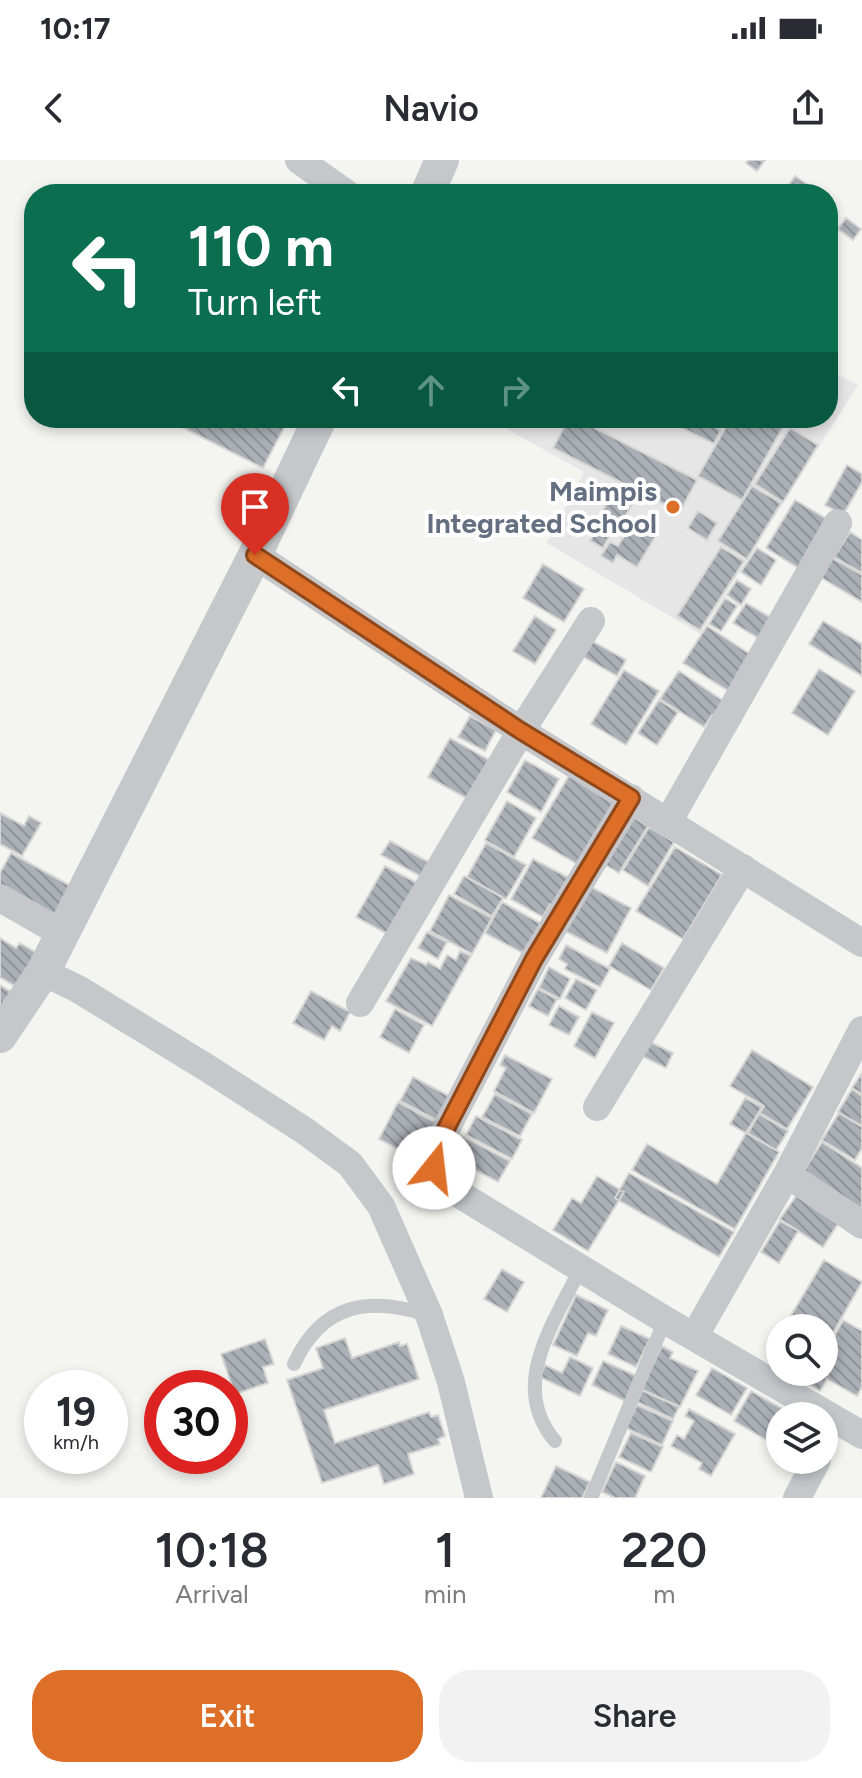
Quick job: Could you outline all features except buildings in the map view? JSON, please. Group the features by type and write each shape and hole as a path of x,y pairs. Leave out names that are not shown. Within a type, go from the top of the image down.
{"street":[{"path":"299,160 333,184"},
{"path":"431,184 442,160"},
{"path":"0,1036 43,972 63,934 255,555 315,428"},
{"path":"668,822 838,523"},
{"path":"255,555 521,731 862,943"},
{"path":"360,1003 521,731 591,621"},
{"path":"631,798 534,959 432,1159 438,1177 446,1186 694,1337 784,1402"},
{"path":"597,1107 743,868"},
{"path":"0,898 63,934"},
{"path":"43,972 78,989 204,1066 350,1164 381,1206 429,1315 451,1382 479,1498"},
{"path":"694,1337 787,1174 862,1030"},
{"path":"787,1174 862,1225"},
{"path":"838,1435 862,1435"},
{"path":"797,1498 810,1474"}],"lane":[{"path":"555,1441 545,1430 533,1397 534,1372 580,1269"},
{"path":"294,1364 306,1339 346,1311 369,1304 398,1305 429,1315"},
{"path":"591,1498 665,1320"}],"shaded area":[{"name":"Maimpis Integrated School","path":"838,375 858,385 838,417"},
{"name":"Maimpis Integrated School","path":"505,428 831,428 700,634 547,543 584,472"}],"place":[{"name":"Maimpis Integrated School","path":"673,507"}],"route":[{"path":"255,555 521,731 631,798 534,959 435,1150 432,1159 434,1168"}]}
